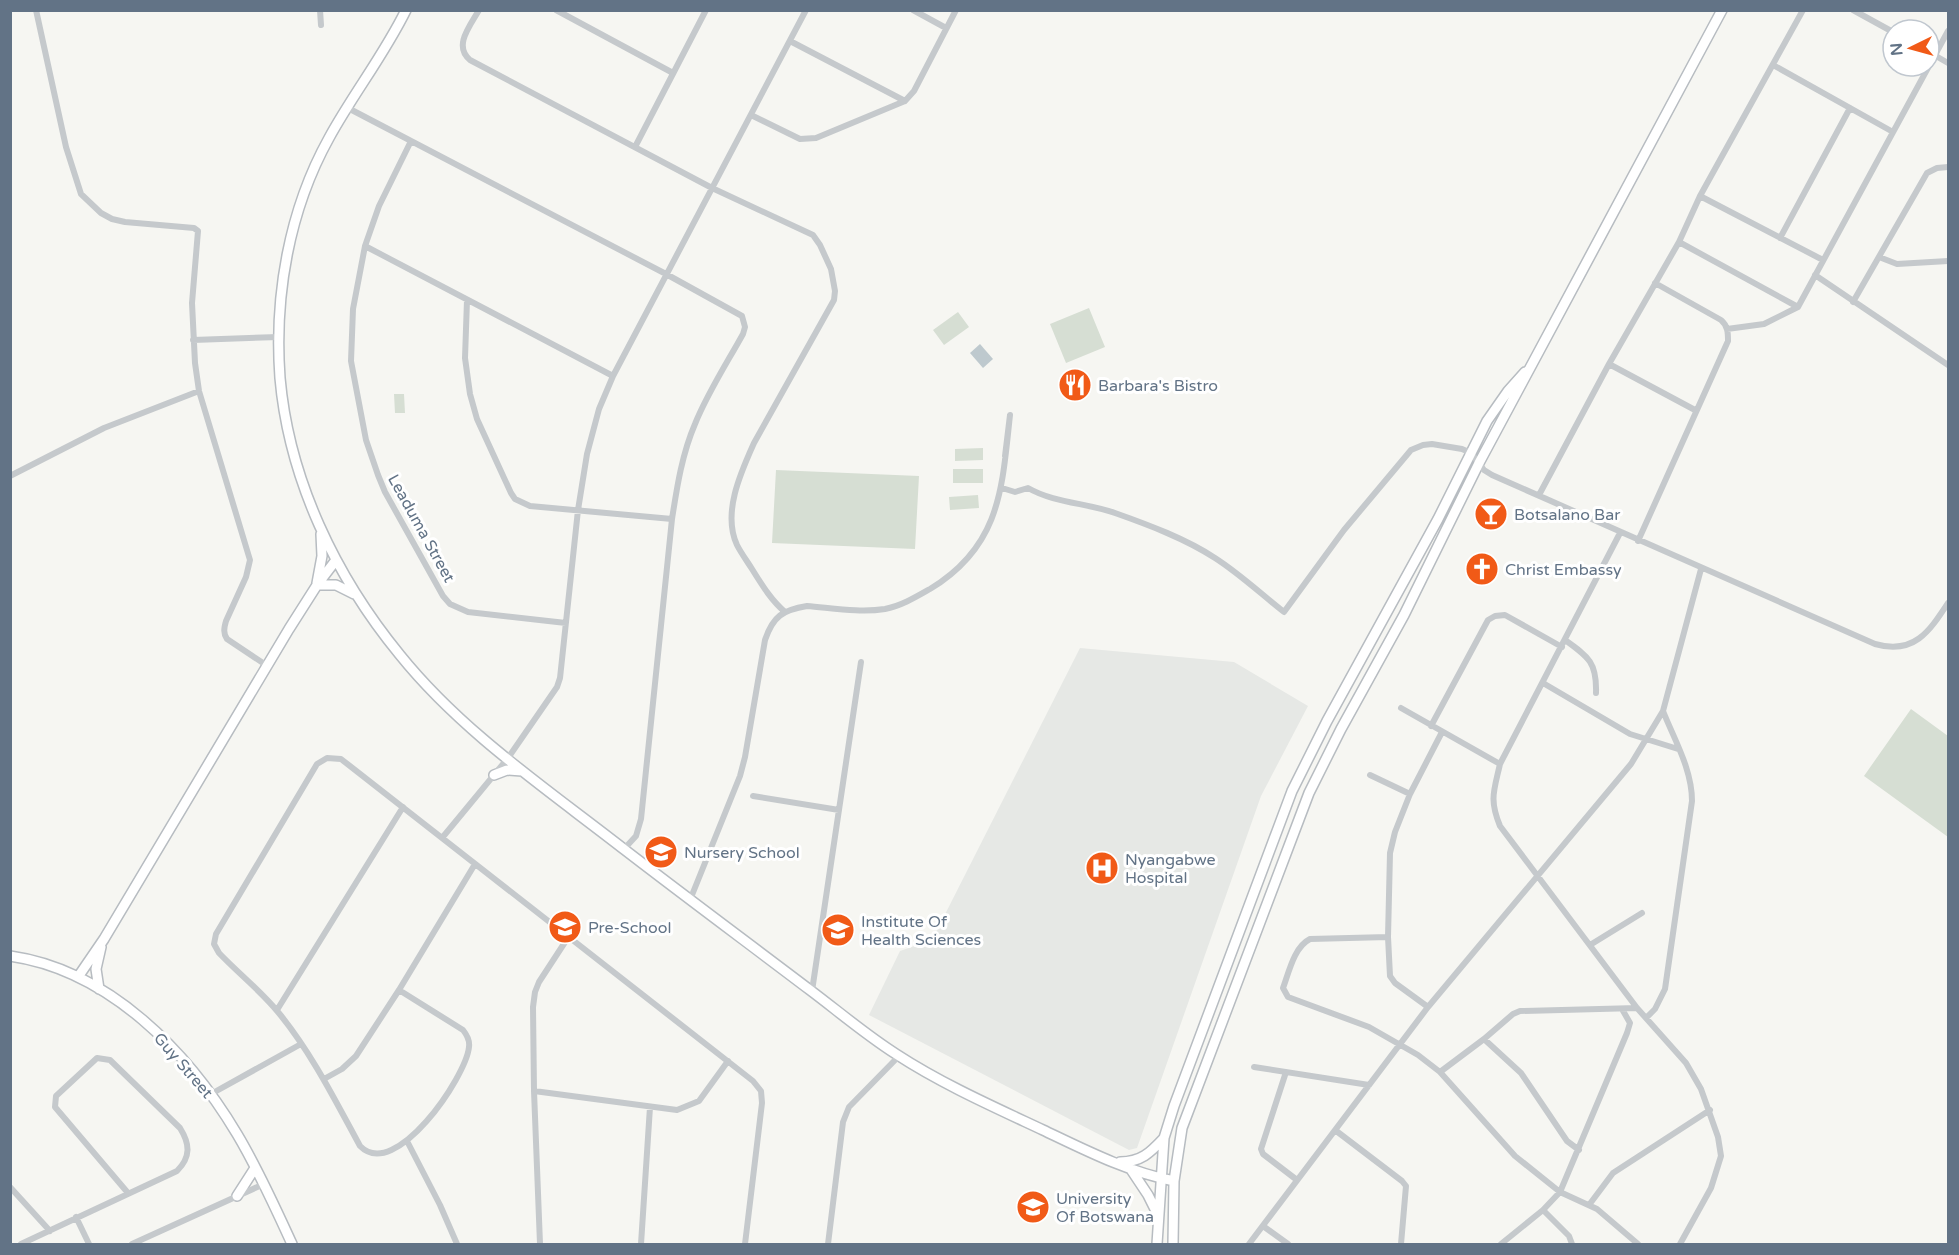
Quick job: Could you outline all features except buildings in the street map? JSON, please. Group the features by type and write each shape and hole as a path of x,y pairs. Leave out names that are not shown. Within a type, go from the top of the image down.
{"street":[{"path":"36,10 66,147 81,194 100,213 112,219 194,228 198,231 192,303 193,339 199,391 250,560 246,577 226,621 225,635 227,639 266,665"},
{"path":"320,10 321,25"},
{"path":"406,10 386,48 346,107 318,160 298,209 286,263 279,337 280,376 288,431 298,467 321,527 355,594 399,654 422,680 446,705 507,758 690,900 899,1056 1016,1117 1115,1162 1174,1181"},
{"path":"479,10 462,41 465,56 712,188 813,235 825,253 834,279 834,300 754,443 744,464 732,506 732,522 737,544 768,595 785,612"},
{"path":"556,10 674,73"},
{"path":"635,147 706,10"},
{"path":"442,838 494,776 557,687 567,622 578,510 592,431 613,376 806,10"},
{"path":"913,10 946,28"},
{"path":"751,115 800,139 808,140 905,101 914,91 956,10"},
{"path":"1173,1245 1174,1181 1182,1128 1309,793 1404,615 1479,463 1522,386 1530,366 1722,10"},
{"path":"1539,495 1609,364 1680,242 1700,196 1803,10"},
{"path":"1853,10 1881,25"},
{"path":"790,41 905,101"},
{"path":"1773,66 1893,132"},
{"path":"1727,329 1764,324 1798,307 1920,78"},
{"path":"346,107 742,316 745,327 743,334 708,395 694,425 680,476 672,519 641,819 636,836 624,849"},
{"path":"1780,238 1850,108"},
{"name":"Leaduma Street","path":"411,141 379,206 365,246 353,309 351,362 366,440 385,492 450,604 468,612 567,622"},
{"path":"1853,302 1927,173 1948,166"},
{"path":"1700,196 1823,260"},
{"path":"1680,242 1798,307"},
{"path":"365,246 613,376"},
{"path":"1879,257 1897,264 1948,261"},
{"path":"1815,275 1948,365"},
{"path":"1638,541 1728,341 1727,329 1721,320 1656,283"},
{"path":"467,300 465,358 470,394 485,439 515,499 530,506 672,519"},
{"path":"193,339 279,337"},
{"path":"1609,364 1695,410"},
{"path":"1157,1245 1164,1138 1292,791 1327,721 1419,554 1487,421 1508,391 1530,366"},
{"path":"10,476 104,428 199,391"},
{"path":"690,900 740,776 769,627 785,612 807,606 883,609 896,606 923,593 954,572 979,545 993,518 1002,488 1010,415 1005,456"},
{"path":"1002,488 1015,492 1028,488 1038,494 1087,504 1172,536 1214,557 1284,612 1344,530 1411,450 1432,444 1462,449 1471,453 1484,471 1492,475 1875,644 1889,648 1902,647 1922,636 1948,603"},
{"path":"316,585 322,556 321,527"},
{"path":"1620,533 1500,764 1492,798 1500,826 1637,1008 1686,1063 1710,1110 1721,1156 1718,1171 1700,1210 1680,1245"},
{"path":"78,977 104,939 266,665 316,585 336,560"},
{"path":"1249,1245 1428,1007 1631,764 1663,711 1701,568"},
{"path":"316,585 336,585 355,594"},
{"path":"1431,726 1488,620 1505,615 1562,647"},
{"path":"1565,640 1592,662 1595,671 1596,693"},
{"path":"812,991 861,662"},
{"path":"1543,683 1630,734 1678,750"},
{"path":"1401,708 1500,764"},
{"path":"1646,1018 1655,1009 1665,989 1692,801 1689,774 1663,711"},
{"path":"1428,1007 1390,976 1388,937 1392,842 1410,794 1442,732"},
{"path":"399,990 463,1030 469,1041 467,1056 445,1098 424,1125 407,1141 373,1154 360,1146 324,1079 277,1010 219,953 214,938 317,764 327,758 341,759 753,1081 761,1091 762,1103 745,1245"},
{"path":"494,776 507,770 525,772"},
{"path":"1371,775 1410,794"},
{"path":"753,796 839,810"},
{"path":"277,1010 403,807"},
{"path":"324,1079 342,1069 356,1056 475,864"},
{"path":"1590,945 1642,913"},
{"path":"540,1245 533,1007 539,982 569,936"},
{"path":"1388,937 1310,939 1299,948 1283,988 1288,997 1353,1020 1418,1055 1440,1072 1515,1156 1560,1192 1597,1209 1638,1245"},
{"path":"99,989 96,969 104,939"},
{"name":"Guy Street","path":"10,956 53,967 99,989 139,1017 192,1070 237,1134 264,1184 292,1245"},
{"path":"1440,1072 1513,1014 1520,1011 1637,1008"},
{"path":"1501,1245 1543,1210 1560,1192 1627,1033 1630,1023 1622,1009"},
{"path":"1484,1039 1521,1073 1567,1141 1579,1150"},
{"path":"211,1094 301,1044"},
{"path":"828,1245 843,1122 849,1107 899,1056"},
{"path":"21,1245 177,1171 186,1159 189,1147 180,1128 110,1060 97,1058 56,1096 55,1107 128,1193"},
{"path":"534,1091 677,1110 699,1101 728,1061"},
{"path":"1254,1067 1369,1085"},
{"path":"1286,1072 1261,1149 1263,1154 1297,1180"},
{"path":"641,1245 650,1107"},
{"path":"1589,1205 1613,1173 1710,1110"},
{"path":"1335,1130 1406,1186 1401,1245"},
{"path":"1115,1162 1132,1162 1142,1159 1164,1138"},
{"path":"407,1141 440,1205 457,1245"},
{"path":"237,1196 255,1168"},
{"path":"1130,1168 1159,1217"},
{"path":"132,1245 264,1184"},
{"path":"10,1187 50,1231"},
{"path":"1543,1210 1569,1236 1572,1245"},
{"path":"76,1217 89,1245"},
{"path":"1263,1226 1288,1245"}],"shaded area":[{"path":"1089,308 1105,347 1066,363 1050,324"},
{"path":"958,312 969,327 944,345 933,330"},
{"path":"980,344 993,359 983,368 970,353"},
{"path":"394,394 404,394 405,413 395,413"},
{"path":"983,448 983,460 955,461 955,449"},
{"path":"953,469 983,469 983,483 953,483"},
{"path":"776,470 919,476 915,549 772,543"},
{"path":"978,495 979,508 950,510 949,497"},
{"name":"Nyangabwe Hospital","path":"1080,648 1234,662 1308,706 1261,796 1137,1148 1129,1150 869,1015 900,951 932,940"},
{"path":"1911,709 1948,736 1948,837 1864,776"}],"place":[{"name":"Barbara's Bistro","path":"1075,385"},
{"name":"Botsalano Bar","path":"1491,514"},
{"name":"Christ Embassy","path":"1482,569"},
{"name":"Nursery School","path":"661,852"},
{"name":"Nyangabwe Hospital","path":"1102,868"},
{"name":"Pre-School","path":"565,927"},
{"name":"Institute Of Health Sciences","path":"838,930"},
{"name":"University Of Botswana","path":"1033,1207"}]}
